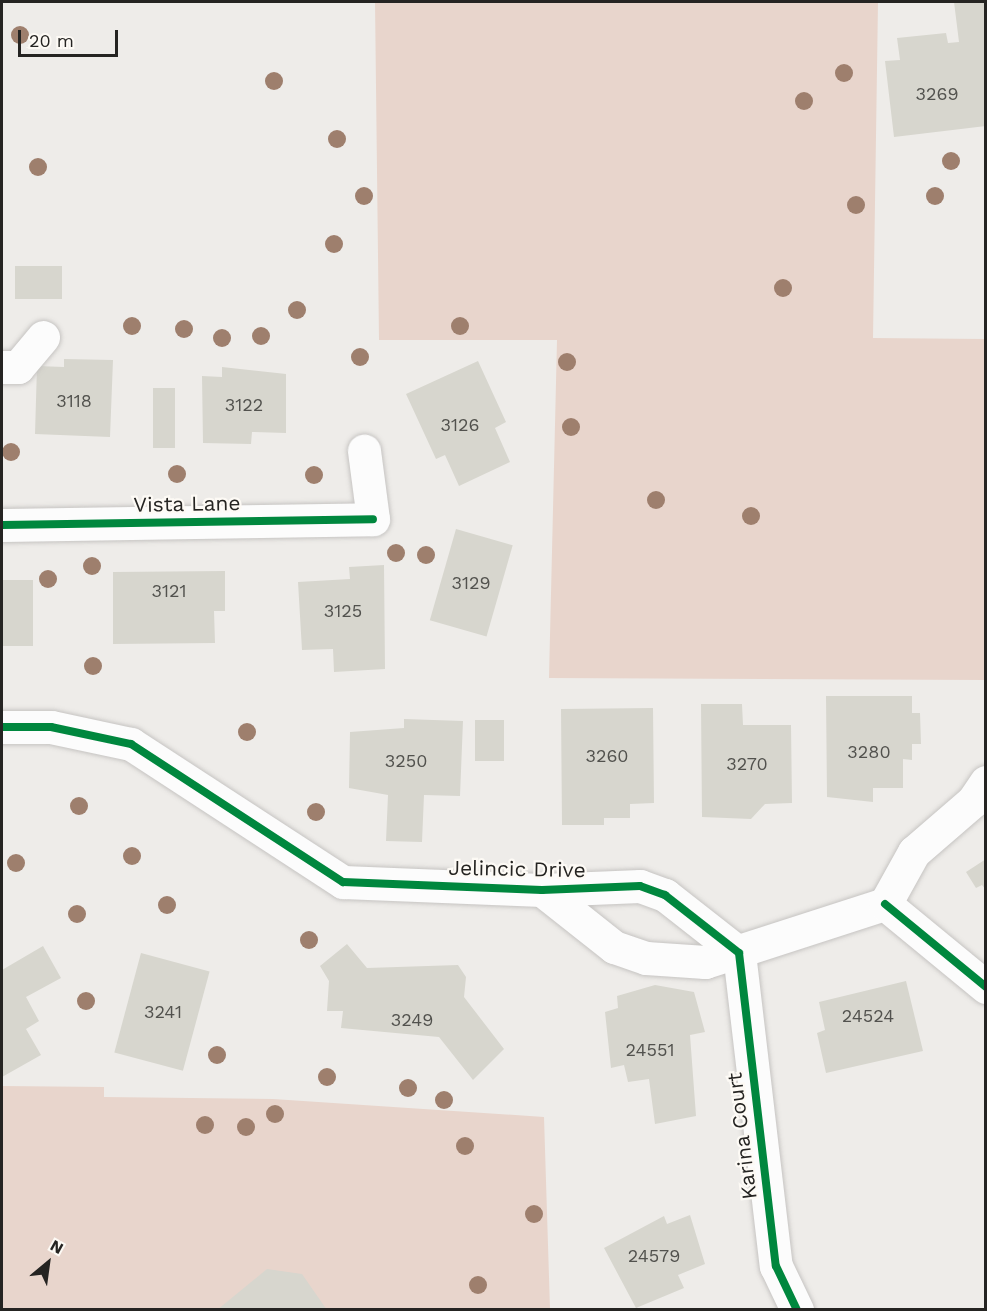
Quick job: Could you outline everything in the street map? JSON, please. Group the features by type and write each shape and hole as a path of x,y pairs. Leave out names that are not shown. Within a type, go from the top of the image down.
{"street":[{"path":"2,367 18,367 43,337"},
{"name":"Vista Lane","path":"2,525 373,519 364,451"},
{"name":"Jelincic Drive","path":"2,727 51,727 131,744 343,882 542,890 640,886 665,895 738,953"},
{"path":"986,782 973,801 914,852 885,904 986,987"},
{"name":"Jelincic Drive","path":"542,890 614,946 657,960 705,962 738,953 818,922 885,904"},
{"path":"657,960 679,908"},
{"name":"Karina Court","path":"738,953 776,1266 797,1310"}],"shaded area":[{"path":"375,2 878,2 873,338 985,339 985,680 549,678 557,340 379,340"},
{"path":"2,1086 104,1087 104,1097 273,1099 544,1117 550,1309 2,1310"}],"building":[{"path":"954,2 986,2 986,126 894,137 885,61 900,60 897,38 946,33 948,43 959,42"},
{"path":"15,266 62,266 62,299 15,299"},
{"path":"64,359 113,360 110,437 35,434 37,366 64,367"},
{"path":"478,361 506,422 495,428 510,462 459,486 445,455 436,459 406,394"},
{"path":"222,367 286,374 286,433 252,432 251,444 203,443 202,376 222,377"},
{"path":"153,388 175,388 175,448 153,448"},
{"path":"456,529 513,545 487,637 430,620"},
{"path":"384,565 385,669 334,672 333,649 302,650 298,582 350,579 349,567"},
{"path":"225,571 225,611 214,611 215,643 113,644 113,572"},
{"path":"2,580 33,580 33,646 2,646"},
{"path":"826,696 912,696 912,713 920,713 921,744 912,744 912,760 903,759 903,788 873,788 873,802 827,797"},
{"path":"701,704 742,704 743,725 791,725 792,803 765,804 751,819 702,817"},
{"path":"653,708 654,803 630,804 630,818 604,818 604,825 562,825 561,709"},
{"path":"404,719 463,721 460,796 424,795 422,842 386,841 388,795 349,788 350,732 404,728"},
{"path":"475,720 504,720 504,761 475,761"},
{"path":"986,859 986,890 982,885 976,888 966,872"},
{"path":"347,944 367,968 458,965 466,977 464,997 504,1049 473,1080 439,1037 341,1028 343,1011 327,1011 329,981 320,966"},
{"path":"43,946 61,978 26,997 39,1021 26,1029 41,1055 2,1077 2,970"},
{"path":"141,953 210,971 183,1071 114,1052"},
{"path":"906,981 923,1051 826,1073 817,1033 825,1030 819,1002"},
{"path":"655,985 694,992 705,1032 690,1035 696,1116 655,1124 649,1079 628,1082 624,1065 611,1068 605,1012 618,1008 617,996"},
{"path":"690,1215 705,1264 678,1275 684,1288 636,1308 604,1248 664,1216 667,1224"},
{"path":"267,1269 302,1274 327,1310 217,1310"}],"cycle path":[{"path":"2,525 373,519"},
{"path":"2,727 51,727 131,744 343,882 542,890 640,886 665,895 739,953 776,1266 797,1310"},
{"path":"885,904 986,987"}]}
